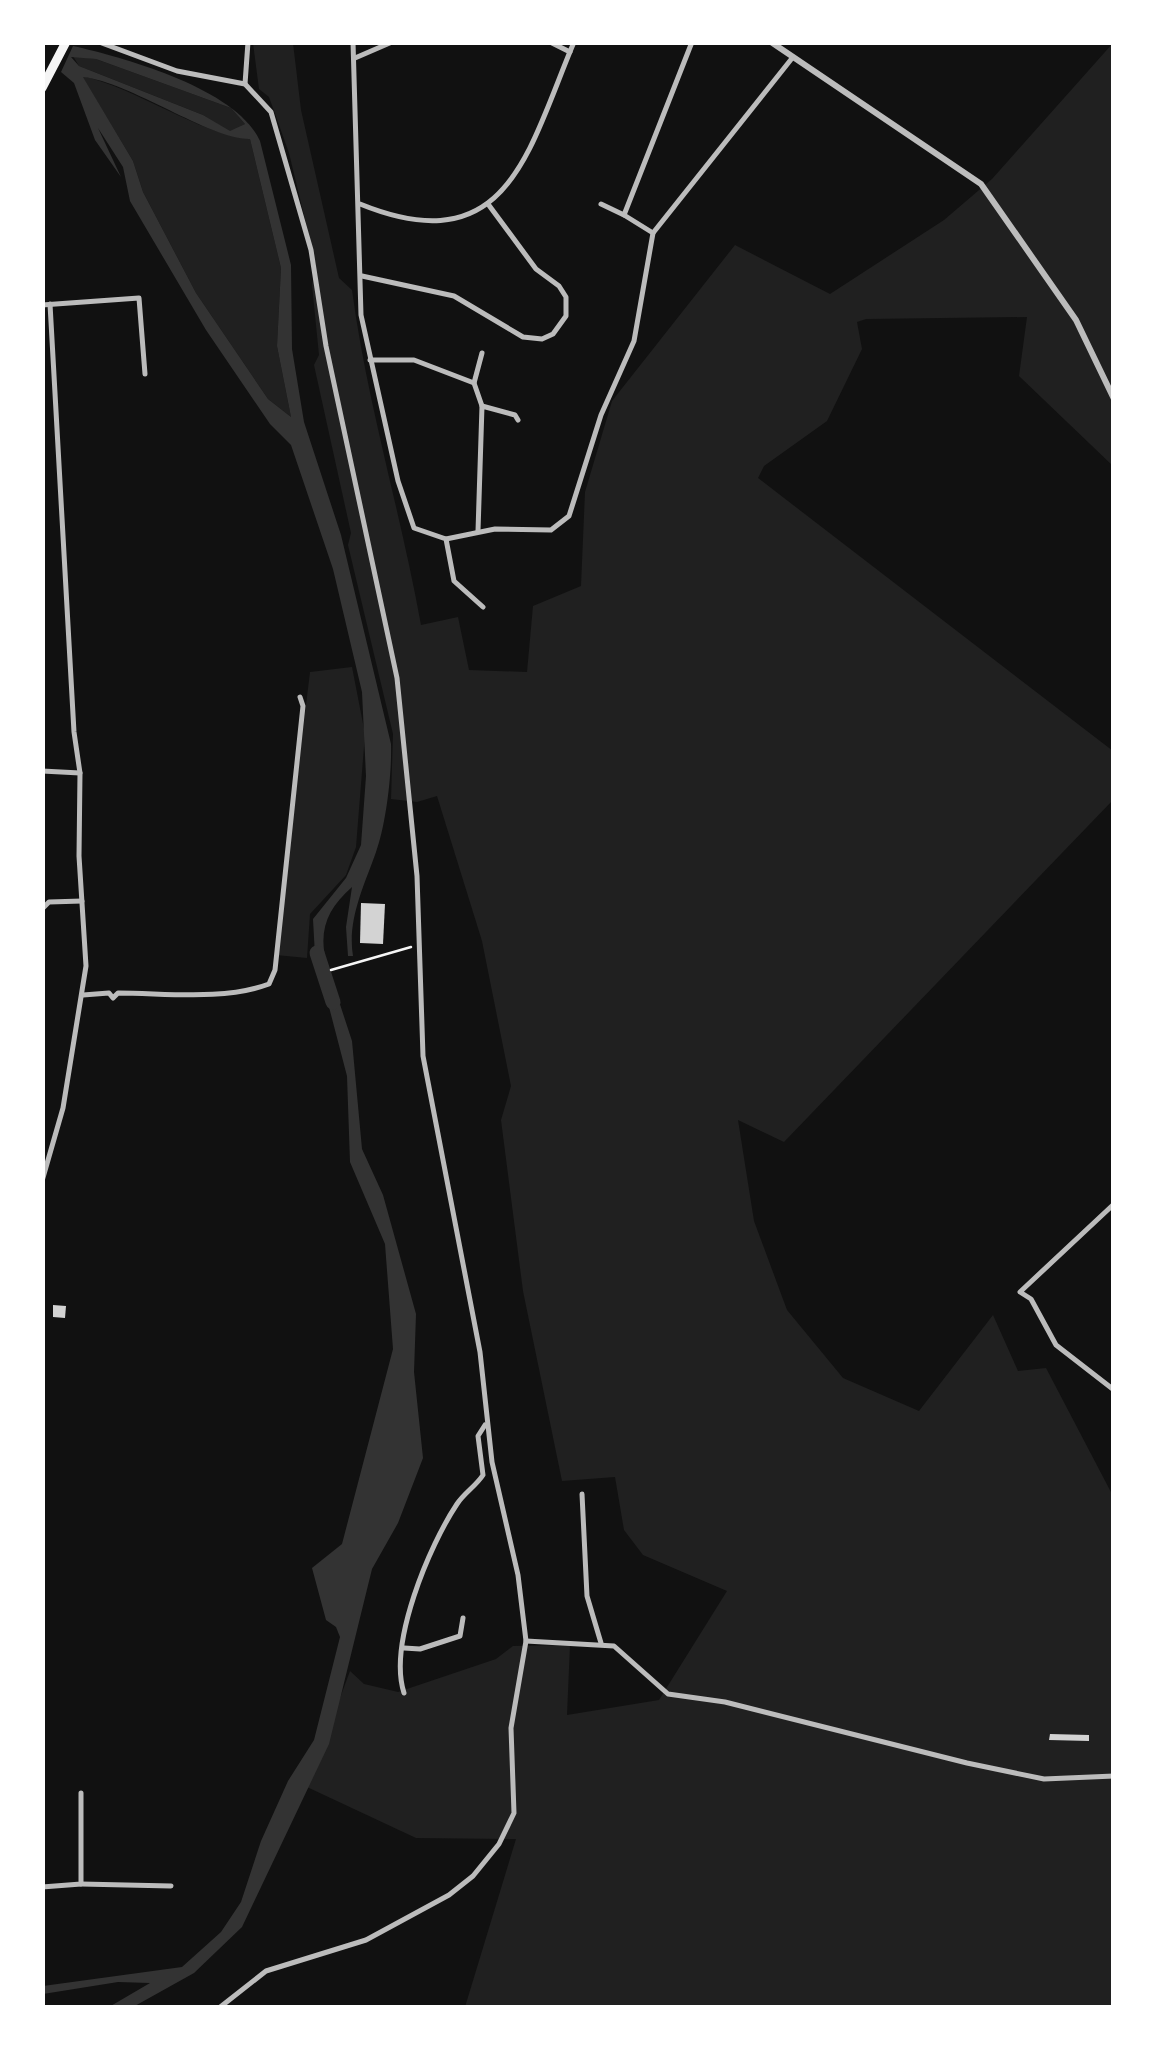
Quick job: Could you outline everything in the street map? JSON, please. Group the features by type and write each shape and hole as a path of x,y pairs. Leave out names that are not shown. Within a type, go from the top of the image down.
{"main road":[{"path":"42,88 65,44"}],"street":[{"path":"99,42 178,71 246,84 271,112 311,250 326,346 394,659 404,723 417,876 423,1056 480,1352 486,1422 518,1575 526,1641 514,1688 511,1728 514,1813 499,1844 473,1876 450,1895 366,1940 266,1971 218,2008"},
{"path":"246,84 248,42"},
{"path":"353,42 361,316 406,511 414,528 446,540 478,531 551,530 569,516 601,415 634,341 653,234 793,57"},
{"path":"354,58 392,42"},
{"path":"550,42 570,52"},
{"path":"360,204 397,218 428,223 460,217 488,204 523,162 574,42"},
{"path":"624,215 692,42"},
{"path":"771,42 981,184 1076,320 1114,399"},
{"path":"362,276 454,296 523,337 553,334 566,316 566,298 560,286 536,270 488,204"},
{"path":"601,204 653,234"},
{"path":"42,1182 82,995 80,773 74,732 46,304 139,298 145,374"},
{"path":"478,531 482,406 474,383 482,353"},
{"path":"370,360 414,360 474,383"},
{"path":"482,406 515,415 518,420"},
{"path":"446,540 454,581 484,607"},
{"path":"82,995 109,993 113,998 118,993 251,991 268,984 275,970 303,706 300,697"},
{"path":"42,771 80,773"},
{"path":"42,896 49,902 82,901"},
{"path":"42,909 49,902"},
{"path":"42,1150 51,1152"},
{"path":"1114,1204 1020,1292 1031,1299 1056,1345 1114,1390"},
{"path":"404,1692 399,1679 412,1601 455,1507 484,1475 478,1436 486,1422"},
{"path":"582,1494 587,1596 601,1643"},
{"path":"404,1648 420,1648 460,1636 463,1618"},
{"path":"526,1641 601,1643 628,1656 668,1694 725,1702 1044,1779 1114,1776"},
{"path":"81,1794 81,1884"},
{"path":"42,1887 171,1886"}],"path":[{"path":"331,970 418,945"}],"shaded area":[{"path":"253,43 293,43 301,110 339,278 352,290 366,374 421,625 458,617 469,670 527,672 533,606 581,586 585,492 612,401 735,245 830,294 944,220 992,179 1113,43 1113,466 1019,376 1027,317 866,319 857,322 862,349 827,421 764,466 758,478 1113,751 1113,800 784,1142 738,1120 754,1221 787,1310 843,1378 919,1411 993,1315 1018,1371 1046,1368 1113,1496 1113,2007 465,2007 516,1839 416,1838 307,1787 350,1671 364,1684 398,1692 496,1659 513,1646 570,1645 567,1715 659,1700 727,1591 643,1555 624,1530 615,1477 562,1481 523,1291 501,1120 511,1086 482,941 437,796 417,802 391,799 393,734 348,545 351,533 314,365 319,355 312,285 316,265 289,153 269,97 259,89"},
{"path":"73,46 149,68 205,91 231,108 248,122 260,141 291,265 292,349 304,422 341,535 391,744 380,841 354,916 353,956 348,956 346,927 352,887 336,904 326,923 323,944 328,968 316,974 313,919 346,878 361,845 366,776 362,692 333,569 291,445 270,424 206,330 130,201 123,167 98,128 121,177 95,140 74,83 61,72","holes":["71,57 96,59 231,108 245,124 230,131 203,115 79,66","83,77 102,81 214,130 250,139 281,268 277,346 291,417 268,399 196,293 143,192 133,161"]},
{"path":"73,56 96,59 231,108 245,124 230,132 203,115 79,66"},
{"path":"82,76 209,128 250,139 281,268 277,346 291,417 268,399 196,293 143,192 133,161"},
{"path":"352,667 365,734 356,847 346,875 310,914 307,958 276,955 310,672"},
{"path":"332,980 352,1041 362,1149 383,1195 416,1314 414,1372 423,1458 398,1523 372,1569 329,1744 242,1927 194,1973 133,2007 109,2007 150,1983 118,1982 43,1994 43,1986 182,1967 221,1932 241,1902 261,1841 288,1781 314,1740 340,1637 336,1627 326,1620 312,1568 342,1544 393,1349 385,1244 350,1162 347,1076 323,984"}],"building":[{"path":"361,903 385,904 383,944 360,943"},
{"path":"53,1305 66,1306 65,1318 53,1317"},
{"path":"1050,1734 1089,1735 1089,1741 1049,1740"}],"waterway":[{"path":"317,953 333,1002"}]}
